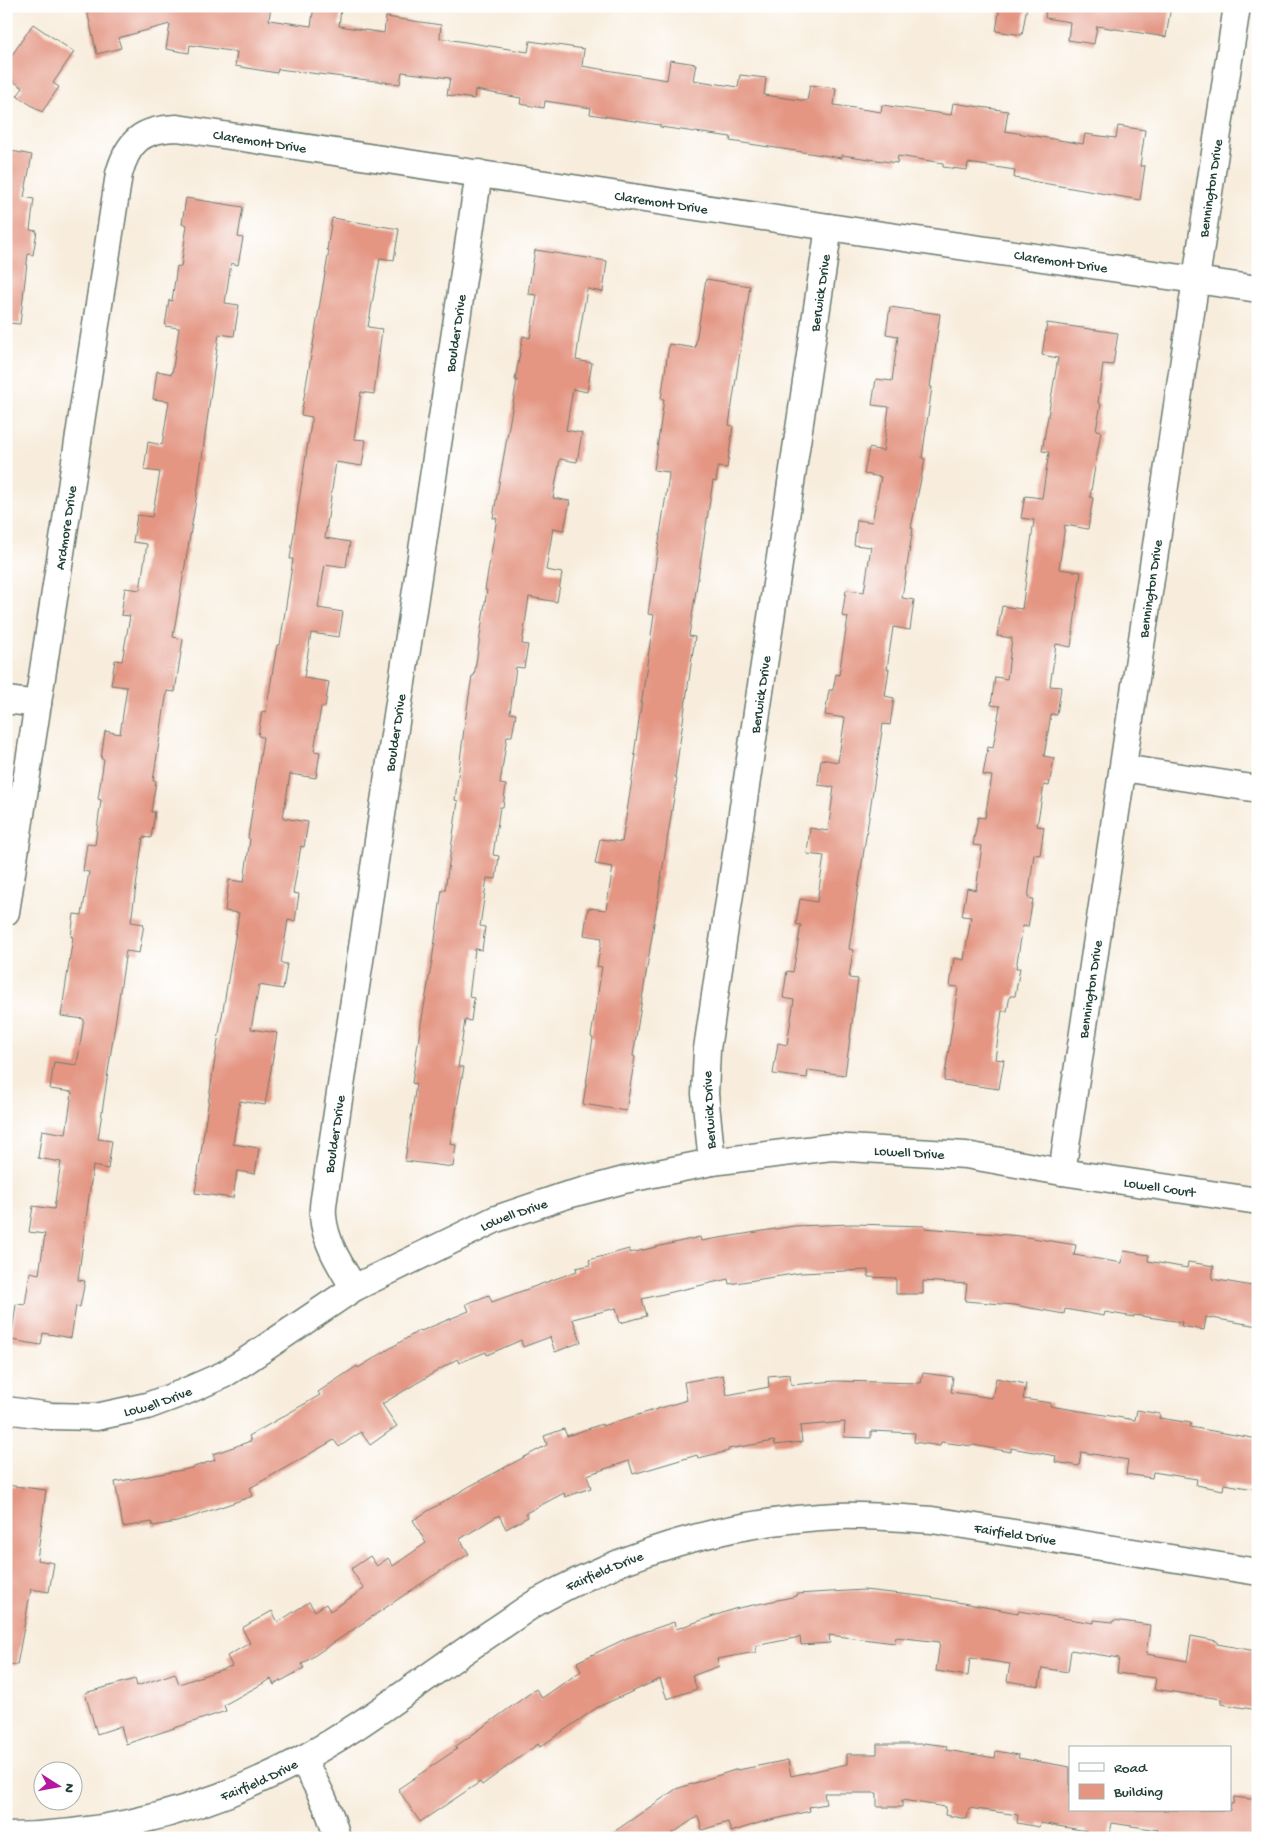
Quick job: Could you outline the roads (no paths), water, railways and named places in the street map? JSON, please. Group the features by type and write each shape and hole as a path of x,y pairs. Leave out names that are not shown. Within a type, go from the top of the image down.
{"street":[{"name":"Bennington Drive","path":"1062,1172 1237,6"},
{"name":"Claremont Drive","path":"130,147 143,136 158,128 177,128 829,227 1258,289"},
{"name":"Ardmore Drive","path":"6,912 119,174 123,159 130,147"},
{"name":"Boulder Drive","path":"354,1288 336,1258 327,1237 322,1215 479,173"},
{"name":"Berwick Drive","path":"712,1162 705,1094 707,1049 829,227"},
{"path":"6,700 38,704"},
{"path":"1123,768 1258,789"},
{"name":"Lowell Drive","path":"6,1410 51,1416 96,1417 146,1406 182,1394 230,1371 354,1288 496,1219 564,1196 624,1180 712,1162 831,1147 966,1155 1062,1172"},
{"name":"Lowell Court","path":"1062,1172 1258,1201"},
{"name":"Fairfield Drive","path":"6,1836 108,1828 156,1818 247,1786 302,1759 356,1727 480,1640 538,1602 628,1559 696,1538 743,1527 790,1520 838,1516 932,1520 1258,1572"},
{"path":"302,1759 320,1791 333,1821 337,1838"}]}
